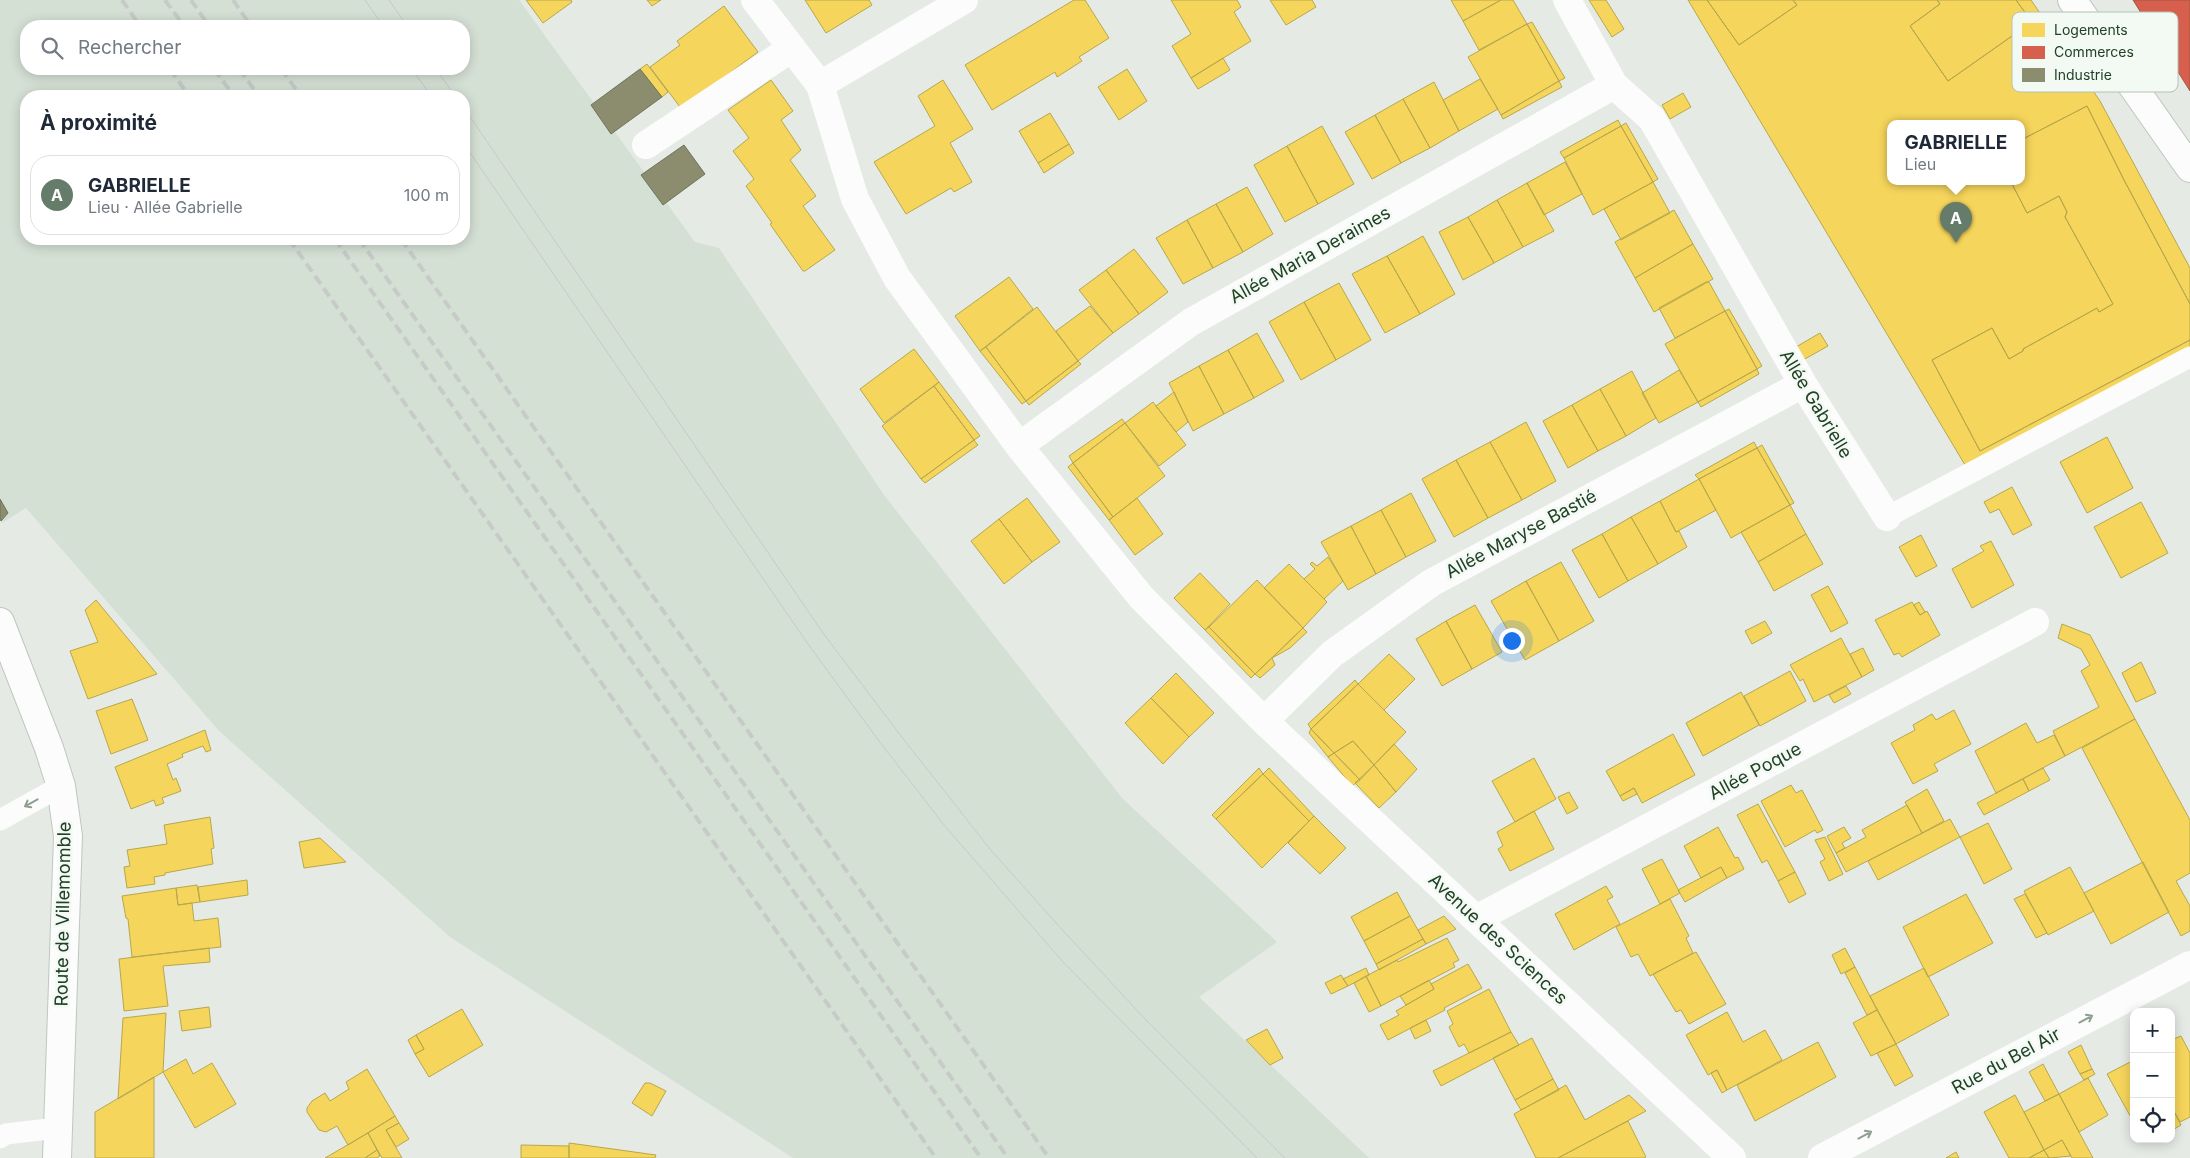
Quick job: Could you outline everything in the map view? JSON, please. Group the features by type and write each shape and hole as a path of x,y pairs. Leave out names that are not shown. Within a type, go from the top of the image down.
{"street":[{"path":"755,0 820,85 964,0"},
{"name":"Allée Gabrielle","path":"1567,0 1614,85 1652,120 1803,384 1887,518"},
{"path":"2072,0 2080,12"},
{"path":"646,145 792,48"},
{"name":"Avenue des Sciences","path":"820,85 855,199 897,278 1019,446 1142,597 1264,721 1732,1158"},
{"name":"Allée Maria Deraimes","path":"1019,446 1192,322 1614,85"},
{"path":"2137,92 2190,168"},
{"name":"Allée Maryse Bastié","path":"1264,721 1332,654 1431,582 1803,384"},
{"name":"Route de Villemomble","path":"0,622 49,748 61,786 68,836 56,1158"},
{"name":"Allée Poque","path":"1476,919 2035,622"},
{"name":"Rue du Bel Air","path":"1822,1158 2190,965"}],"lane":[{"name":"Allée Gabrielle","path":"1887,518 2190,357"},
{"path":"0,820 61,786"},
{"path":"0,1138 6,1134 57,1128"}],"shaded area":[{"path":"0,0 519,0 695,242 719,248 884,495 1123,799 1277,942 1199,997 1369,1158 793,1158 450,937 219,731 26,508 2,523 0,519"}],"building: Logements":[{"path":"526,0 571,0 572,2 543,23"},
{"path":"647,0 661,0 652,6"},
{"path":"805,0 869,0 872,5 826,33"},
{"path":"1074,0 1085,0 1109,38 1079,57 1082,61 1057,77 1055,72 992,110 965,65"},
{"path":"1171,0 1237,0 1241,7 1234,12 1251,41 1191,78 1172,46 1191,34"},
{"path":"1270,0 1312,0 1316,7 1286,25"},
{"path":"1451,0 1501,0 1463,21"},
{"path":"1501,0 1513,0 1527,24 1479,50 1463,21"},
{"path":"1589,0 1606,0 1624,29 1612,37"},
{"path":"1688,0 1707,0 1739,45 1797,5 1793,0 1937,0 1940,4 1910,26 1948,81 2012,36 2012,92 2094,92 2100,101 2190,268 2190,304 2087,106 2025,138 2025,120 1887,120 1887,185 2013,185 2027,213 2059,196 2067,212 2065,217 2113,304 2099,312 2097,308 2023,349 2023,351 2009,359 1992,328 1932,360 1980,451 2190,340 2190,349 1965,465"},
{"path":"1707,0 1793,0 1797,5 1739,45"},
{"path":"1937,0 2016,0 2025,12 2012,12 2012,36 1948,81 1910,26 1940,4"},
{"path":"2016,0 2031,0 2039,12 2025,12"},
{"path":"724,6 758,52 712,86 683,111 650,67 680,45 677,41"},
{"path":"1532,22 1565,78 1559,81 1527,24"},
{"path":"1527,24 1559,81 1501,115 1468,57"},
{"path":"1223,58 1230,70 1198,89 1191,78"},
{"path":"647,64 668,92 662,97 640,69"},
{"path":"1127,69 1147,101 1119,120 1098,87"},
{"path":"1480,79 1498,109 1459,131 1443,100"},
{"path":"771,80 793,111 781,120 801,150 790,160 816,196 803,206 835,250 805,271 803,271 770,224 772,223 746,186 754,179 733,151 749,138 728,110"},
{"path":"943,80 973,129 950,143 972,182 954,192 951,188 906,214 874,162 935,126 918,96"},
{"path":"1559,81 1562,87 1503,119 1501,115"},
{"path":"1434,82 1459,131 1430,148 1403,99"},
{"path":"1683,93 1691,107 1670,119 1662,105"},
{"path":"1403,99 1430,148 1401,163 1375,115"},
{"path":"2087,106 2190,304 2190,340 1980,451 1932,360 1992,328 2009,359 2023,351 2023,349 2097,308 2099,312 2113,304 2065,217 2067,212 2059,196 2027,213 2013,185 2025,185 2025,138"},
{"path":"1050,113 1069,144 1038,163 1019,131"},
{"path":"1375,115 1401,163 1372,179 1345,132"},
{"path":"1618,120 1621,126 1564,158 1560,152"},
{"path":"1626,123 1658,179 1653,182 1621,126"},
{"path":"1322,126 1354,184 1318,204 1287,146"},
{"path":"1621,126 1653,182 1593,215 1564,158"},
{"path":"1069,144 1074,153 1044,173 1038,163"},
{"path":"1287,146 1318,204 1285,222 1254,165"},
{"path":"1565,162 1582,194 1544,215 1527,183"},
{"path":"1653,182 1670,213 1621,240 1604,209"},
{"path":"1527,183 1554,231 1523,247 1497,200"},
{"path":"1247,187 1273,234 1243,252 1216,204"},
{"path":"1497,200 1523,247 1494,263 1468,217"},
{"path":"1216,204 1243,252 1213,268 1187,220"},
{"path":"1674,210 1693,244 1635,278 1615,242"},
{"path":"1468,217 1494,263 1463,280 1439,232"},
{"path":"1187,220 1213,268 1183,284 1156,238"},
{"path":"1423,236 1455,294 1420,314 1387,256"},
{"path":"1693,244 1713,279 1654,312 1635,278"},
{"path":"1134,249 1168,292 1139,314 1106,270"},
{"path":"1387,256 1420,314 1385,333 1352,274"},
{"path":"1106,270 1139,314 1113,333 1079,290"},
{"path":"1009,277 1033,309 980,351 955,316"},
{"path":"1709,282 1725,311 1675,338 1659,308"},
{"path":"1339,283 1371,340 1336,360 1304,302"},
{"path":"1304,302 1336,360 1301,380 1269,322"},
{"path":"1090,306 1113,333 1078,361 1056,331"},
{"path":"1037,307 1078,361 1026,401 986,347"},
{"path":"1729,309 1762,366 1757,369 1725,311"},
{"path":"1725,311 1757,369 1698,402 1665,344"},
{"path":"1257,333 1284,381 1254,398 1228,350"},
{"path":"1820,333 1828,346 1803,360 1796,347"},
{"path":"986,347 1026,401 1022,404 980,351"},
{"path":"914,349 939,382 884,423 860,389"},
{"path":"1228,350 1254,398 1224,414 1199,366"},
{"path":"1078,361 1081,364 1029,405 1026,401"},
{"path":"1199,366 1224,414 1193,431 1169,383"},
{"path":"1757,369 1759,374 1701,407 1698,402"},
{"path":"1679,370 1698,402 1659,423 1642,393"},
{"path":"1632,371 1656,418 1626,436 1600,389"},
{"path":"939,382 980,436 974,440 934,386"},
{"path":"934,386 974,440 921,479 882,426"},
{"path":"1600,389 1626,436 1598,451 1572,405"},
{"path":"1174,392 1188,422 1176,432 1156,406"},
{"path":"1153,402 1186,445 1159,466 1125,423"},
{"path":"1572,405 1598,451 1568,468 1543,421"},
{"path":"1122,419 1125,423 1073,463 1069,456"},
{"path":"1526,422 1556,481 1522,500 1490,442"},
{"path":"1125,423 1165,476 1113,517 1073,463"},
{"path":"2107,437 2133,488 2087,513 2060,462"},
{"path":"974,440 978,445 925,483 921,479"},
{"path":"1490,442 1522,500 1488,518 1456,460"},
{"path":"1754,442 1757,448 1699,479 1695,475"},
{"path":"1762,445 1794,503 1790,505 1757,448"},
{"path":"1757,448 1790,505 1731,538 1699,479"},
{"path":"1456,460 1488,518 1454,537 1422,479"},
{"path":"1073,463 1113,517 1109,520 1068,467"},
{"path":"1699,479 1716,510 1676,532 1660,501"},
{"path":"2012,487 2032,525 2013,535 1999,509 1990,513 1984,502"},
{"path":"1411,493 1436,541 1406,557 1381,510"},
{"path":"1027,498 1060,542 1032,562 999,519"},
{"path":"1137,498 1163,534 1135,555 1109,520"},
{"path":"1660,501 1676,532 1679,531 1687,547 1658,564 1631,517"},
{"path":"2141,502 2168,553 2121,578 2094,527"},
{"path":"1790,505 1806,534 1758,562 1741,532"},
{"path":"1381,510 1406,557 1376,574 1351,526"},
{"path":"1631,517 1658,564 1628,581 1602,534"},
{"path":"999,519 1032,562 1004,584 971,541"},
{"path":"1351,526 1376,574 1348,590 1321,542"},
{"path":"1602,534 1628,581 1599,598 1572,550"},
{"path":"1806,534 1823,564 1774,591 1758,562"},
{"path":"1921,535 1937,566 1916,577 1899,547"},
{"path":"1991,541 2014,585 1972,608 1952,569 1984,551 1980,546"},
{"path":"1328,557 1343,581 1324,599 1304,579 1315,569 1310,564 1312,562 1317,566"},
{"path":"1561,562 1594,621 1559,641 1526,581"},
{"path":"1289,564 1327,602 1303,628 1264,588"},
{"path":"1200,573 1230,604 1205,630 1174,598"},
{"path":"1257,580 1303,628 1255,674 1209,627"},
{"path":"1526,581 1559,641 1525,660 1491,601"},
{"path":"1828,586 1848,623 1831,632 1811,595"},
{"path":"96,600 157,674 88,699 70,651 98,642 85,610"},
{"path":"1912,602 1920,615 1927,611 1940,635 1902,657 1899,653 1894,655 1875,620"},
{"path":"1919,602 1925,612 1920,615 1914,605"},
{"path":"1475,605 1502,652 1472,669 1446,621"},
{"path":"1446,621 1472,669 1442,686 1416,639"},
{"path":"1765,621 1772,633 1752,644 1745,631"},
{"path":"2062,624 2090,635 2135,719 2065,756 2053,731 2099,707 2081,671 2090,665 2081,649 2058,638"},
{"path":"1209,627 1255,674 1251,678 1205,630"},
{"path":"1303,628 1307,632 1290,648 1272,658"},
{"path":"1841,638 1862,677 1814,702 1803,679 1800,681 1790,665"},
{"path":"1863,648 1874,670 1862,677 1850,654"},
{"path":"1389,654 1415,679 1384,710 1358,684"},
{"path":"1272,658 1275,665 1260,678 1255,674"},
{"path":"2141,662 2156,693 2136,702 2122,673"},
{"path":"1790,671 1806,701 1760,726 1744,696"},
{"path":"1176,673 1214,713 1189,737 1151,698"},
{"path":"1355,680 1358,684 1311,729 1308,724"},
{"path":"1358,684 1406,732 1374,765 1353,741 1334,753 1311,729"},
{"path":"1846,686 1851,694 1834,703 1829,695"},
{"path":"1741,692 1759,725 1703,756 1686,723"},
{"path":"1151,698 1189,737 1163,764 1125,723"},
{"path":"132,699 148,740 111,754 96,711"},
{"path":"1954,710 1971,744 1934,764 1938,771 1913,784 1891,743 1915,730 1913,725 1932,714 1936,720"},
{"path":"2135,719 2190,820 2190,873 2176,881 2190,906 2190,931 2181,936 2082,748"},
{"path":"2026,723 2037,743 2054,735 2065,756 1996,793 1975,751"},
{"path":"1311,729 1334,753 1328,757 1309,733"},
{"path":"205,730 211,750 206,752 203,746 182,754 183,757 167,764 173,780 176,778 181,791 162,798 164,803 156,806 154,800 131,809 115,767"},
{"path":"1673,734 1695,775 1642,803 1634,788 1620,796 1606,771"},
{"path":"1353,741 1374,765 1360,780 1334,753"},
{"path":"1394,744 1417,769 1396,792 1374,765"},
{"path":"1334,753 1360,780 1352,786 1328,757"},
{"path":"1534,758 1556,799 1515,822 1492,781"},
{"path":"1374,765 1396,792 1379,808 1355,783"},
{"path":"1259,768 1263,774 1216,819 1212,815"},
{"path":"1269,768 1314,816 1309,821 1263,774"},
{"path":"2043,768 2050,780 2029,791 2023,779"},
{"path":"1263,774 1309,821 1262,868 1216,819"},
{"path":"2023,779 2029,791 1984,815 1977,803"},
{"path":"1791,785 1796,793 1802,790 1823,830 1817,833 1815,830 1785,847 1761,801"},
{"path":"1634,788 1637,794 1623,801 1620,796"},
{"path":"1927,789 1944,821 1922,833 1905,802"},
{"path":"1569,792 1578,808 1567,814 1558,797"},
{"path":"1758,804 1795,872 1778,881 1767,860 1762,863 1737,815"},
{"path":"1907,805 1922,833 1846,872 1836,853 1866,837 1862,830"},
{"path":"1534,811 1554,849 1510,871 1498,849 1503,846 1497,832"},
{"path":"1314,816 1346,848 1320,874 1288,843"},
{"path":"210,817 214,848 211,849 213,864 165,873 165,875 154,877 155,884 127,888 124,867 130,866 127,850 167,844 164,825"},
{"path":"1950,819 1960,837 1878,880 1868,861"},
{"path":"1988,823 2012,869 1984,884 1960,837"},
{"path":"1718,827 1735,858 1738,857 1744,869 1727,878 1721,867 1701,878 1684,846"},
{"path":"1844,827 1851,838 1842,843 1845,848 1836,853 1827,836"},
{"path":"1825,837 1843,874 1829,881 1820,862 1825,859 1815,840"},
{"path":"320,838 346,862 304,868 299,842"},
{"path":"1662,859 1680,893 1660,904 1642,869"},
{"path":"2143,862 2169,912 2111,944 2084,893"},
{"path":"1721,867 1727,878 1685,902 1678,890"},
{"path":"2070,867 2094,911 2048,935 2024,891"},
{"path":"1795,872 1806,894 1789,903 1778,881"},
{"path":"247,880 248,895 200,902 198,887"},
{"path":"197,885 200,902 178,905 176,888"},
{"path":"1606,886 1613,897 1607,900 1620,924 1574,950 1555,914"},
{"path":"176,888 178,905 192,903 194,921 218,918 221,947 132,957 128,919 126,918 122,896"},
{"path":"1397,892 1410,916 1364,941 1351,917"},
{"path":"1966,894 1993,943 1928,977 1903,927"},
{"path":"2025,894 2047,933 2036,938 2014,899"},
{"path":"1670,899 1689,936 1686,938 1693,953 1650,976 1638,954 1631,957 1616,927"},
{"path":"1410,916 1423,939 1376,964 1364,941"},
{"path":"1444,916 1456,929 1426,944 1418,930"},
{"path":"1447,938 1459,960 1453,963 1455,967 1381,1006 1366,976"},
{"path":"1423,939 1426,944 1379,970 1376,964"},
{"path":"209,948 210,962 163,966 168,1006 124,1011 119,959"},
{"path":"1845,948 1855,967 1841,974 1832,955"},
{"path":"1696,952 1726,1004 1689,1024 1681,1010 1676,1012 1653,974"},
{"path":"1468,964 1482,988 1388,1040 1380,1025 1399,1015 1396,1011 1434,989 1431,984"},
{"path":"1855,967 1877,1010 1867,1015 1845,973"},
{"path":"1366,968 1369,975 1348,986 1343,979"},
{"path":"1924,968 1949,1015 1896,1044 1870,996"},
{"path":"1341,975 1348,986 1331,994 1325,983"},
{"path":"1366,976 1381,1006 1369,1012 1354,983"},
{"path":"1429,980 1434,989 1406,1005 1400,996"},
{"path":"1489,989 1511,1032 1469,1053 1464,1044 1459,1047 1449,1027 1453,1024 1447,1011"},
{"path":"209,1007 211,1027 182,1031 179,1011"},
{"path":"462,1009 483,1045 429,1077 415,1054 424,1049 416,1035"},
{"path":"1877,1010 1896,1044 1871,1056 1853,1023"},
{"path":"1727,1012 1743,1042 1765,1030 1782,1060 1727,1090 1717,1070 1708,1075 1686,1035"},
{"path":"166,1013 163,1072 118,1099 123,1018"},
{"path":"1426,1020 1431,1031 1415,1039 1410,1028"},
{"path":"1267,1029 1283,1058 1270,1065 1246,1040"},
{"path":"1511,1032 1519,1045 1441,1086 1433,1071"},
{"path":"416,1035 424,1049 415,1054 408,1040"},
{"path":"2181,1036 2190,1053 2190,1117 2180,1122 2175,1113 2175,1038"},
{"path":"1532,1038 1553,1079 1515,1100 1493,1058"},
{"path":"1818,1042 1836,1077 1755,1121 1737,1085"},
{"path":"1896,1044 1913,1076 1895,1086 1877,1053"},
{"path":"2081,1045 2092,1069 2080,1074 2068,1052"},
{"path":"186,1059 193,1074 212,1063 236,1104 195,1128 163,1072"},
{"path":"2130,1062 2130,1116 2107,1074"},
{"path":"2043,1064 2059,1094 2045,1101 2029,1072"},
{"path":"367,1069 395,1116 348,1145 337,1126 326,1132 319,1130 307,1112 307,1108 312,1101 325,1093 330,1101 349,1089 346,1082"},
{"path":"2092,1069 2095,1074 2084,1080 2080,1074"},
{"path":"1717,1070 1727,1090 1722,1093 1711,1073"},
{"path":"154,1077 154,1158 95,1158 95,1112"},
{"path":"2088,1078 2108,1115 2079,1132 2059,1094"},
{"path":"1553,1079 1559,1090 1521,1110 1515,1100"},
{"path":"645,1083 650,1083 666,1091 652,1116 632,1103"},
{"path":"1566,1085 1585,1120 1629,1095 1646,1111 1558,1158 1536,1158 1514,1114"},
{"path":"2059,1094 2093,1158 2072,1158 2062,1140 2044,1150 2024,1112"},
{"path":"2015,1095 2044,1150 2029,1158 2009,1158 1984,1112"},
{"path":"2175,1114 2181,1125 2175,1129"},
{"path":"395,1116 399,1123 386,1130 402,1158 382,1158 368,1133"},
{"path":"1628,1121 1646,1157 1558,1158"},
{"path":"399,1123 409,1139 396,1147 386,1130"},
{"path":"368,1133 377,1150 365,1158 325,1158"},
{"path":"2062,1140 2071,1156 2049,1158 2044,1150"},
{"path":"569,1143 656,1155 655,1158 569,1158"},
{"path":"521,1145 569,1146 569,1158 521,1158"},
{"path":"377,1150 380,1156 377,1158 365,1158"},
{"path":"2044,1150 2049,1158 2029,1158"},
{"path":"1956,1152 1959,1158 1946,1158"}],"building: Commerces":[{"path":"2133,0 2190,0 2190,91 2178,72 2178,12 2141,12"}],"building: Industrie":[{"path":"640,69 662,97 611,134 591,105"},
{"path":"684,145 705,174 663,205 641,175"},
{"path":"0,499 8,513 1,521 0,519"}],"tram line":[{"path":"365,0 379,20"},
{"path":"389,0 403,20"},
{"path":"416,75 427,90"},
{"path":"440,75 451,90"},
{"path":"470,117 823,633 901,736 990,849 1056,923 1145,1019 1285,1158"},
{"path":"470,153 808,644 879,741 944,825 1063,962 1257,1158"}],"railway":[{"path":"122,0 136,20"},
{"path":"165,0 180,20"},
{"path":"191,0 205,20"},
{"path":"233,0 247,20"},
{"path":"174,75 185,90"},
{"path":"218,75 230,90"},
{"path":"243,75 255,90"},
{"path":"285,75 297,90"},
{"path":"293,245 936,1158"},
{"path":"339,245 981,1158"},
{"path":"363,245 1008,1158"},
{"path":"405,245 1049,1158"}],"place":[{"name":"GABRIELLE","path":"1956,243"}]}
